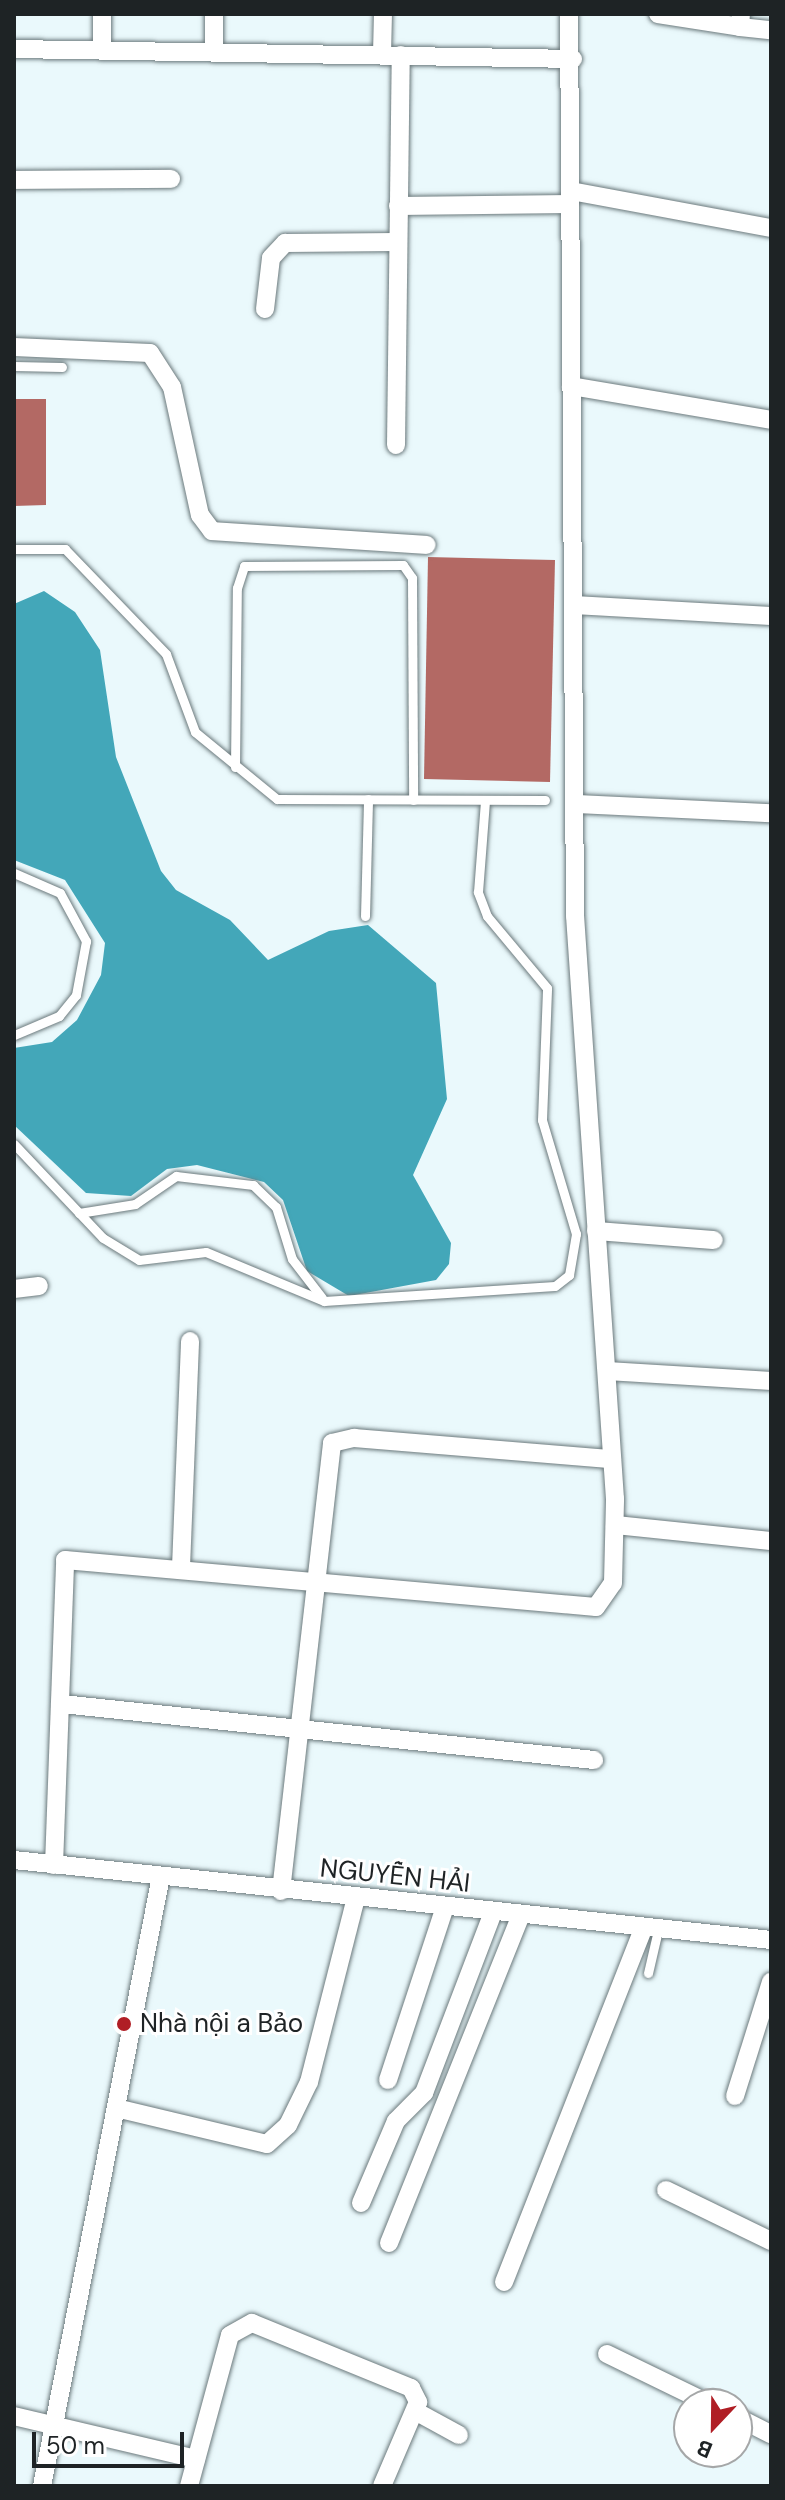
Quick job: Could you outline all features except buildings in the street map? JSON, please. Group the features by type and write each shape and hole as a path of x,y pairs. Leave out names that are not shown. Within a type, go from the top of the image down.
{"street":[{"path":"102,14 102,49"},
{"path":"214,14 214,51"},
{"path":"383,14 392,55 398,206 396,445"},
{"path":"54,1865 65,1560 181,1567 596,1607 613,1583 615,1525 608,1371 575,916 577,804 571,386 573,59 569,14"},
{"path":"658,14 741,20 771,30"},
{"path":"14,49 573,59"},
{"path":"14,180 171,179"},
{"path":"398,206 571,198 771,228"},
{"path":"265,309 271,258 285,243 397,242"},
{"path":"14,347 150,353 172,387 200,515 212,531 427,545"},
{"path":"571,386 771,420"},
{"path":"574,605 771,616"},
{"path":"577,804 771,813"},
{"path":"596,1231 714,1240"},
{"path":"14,1289 39,1286"},
{"path":"181,1567 190,1341"},
{"path":"608,1371 771,1381"},
{"path":"281,1891 315,1580 335,1439 612,1459"},
{"path":"615,1525 771,1541"},
{"path":"62,1704 300,1724 594,1760"},
{"name":"NGUYỄN HẢI","path":"14,1860 160,1881 771,1940"},
{"path":"42,2486 160,1881"},
{"path":"116,2108 267,2144 288,2125 309,2082 356,1898"},
{"path":"388,2080 445,1907"},
{"path":"361,2203 396,2121 424,2093 493,1912"},
{"path":"389,2243 521,1915"},
{"path":"504,2282 650,1930"},
{"path":"735,2096 771,1982"},
{"path":"666,2190 771,2241"},
{"path":"189,2486 239,2325 252,2323 411,2388 415,2411 382,2486"},
{"path":"607,2354 677,2388"},
{"path":"415,2411 459,2435"},
{"path":"14,2416 196,2459"},
{"path":"753,2425 771,2434"}],"lane":[{"path":"14,366 62,367"},
{"path":"14,549 65,549 166,654 195,732 277,799 545,800"},
{"path":"235,767 237,588 244,566 403,565 412,578 413,800"},
{"path":"365,916 368,799"},
{"path":"14,1144 79,1213 127,1256 206,1252 324,1301 538,1291 562,1280 574,1262 574,1208 542,1120 547,988 487,916 478,892 485,800"},
{"path":"14,873 60,893 86,941 76,995 59,1016 14,1035"},
{"path":"79,1213 135,1204 176,1176 253,1185 276,1207 292,1259 324,1301"},
{"path":"648,1973 650,1930"}],"water":[{"path":"44,591 75,612 100,650 116,757 161,871 176,890 230,920 268,960 329,931 368,925 436,983 447,1099 413,1175 451,1243 449,1264 436,1280 349,1296 307,1271 283,1200 264,1182 197,1165 167,1169 131,1196 86,1193 14,1125 14,1048 52,1042 77,1020 101,975 105,943 65,880 14,860 14,604"}],"place":[{"name":"Nhà nội a Bảo","path":"124,2024"}]}
